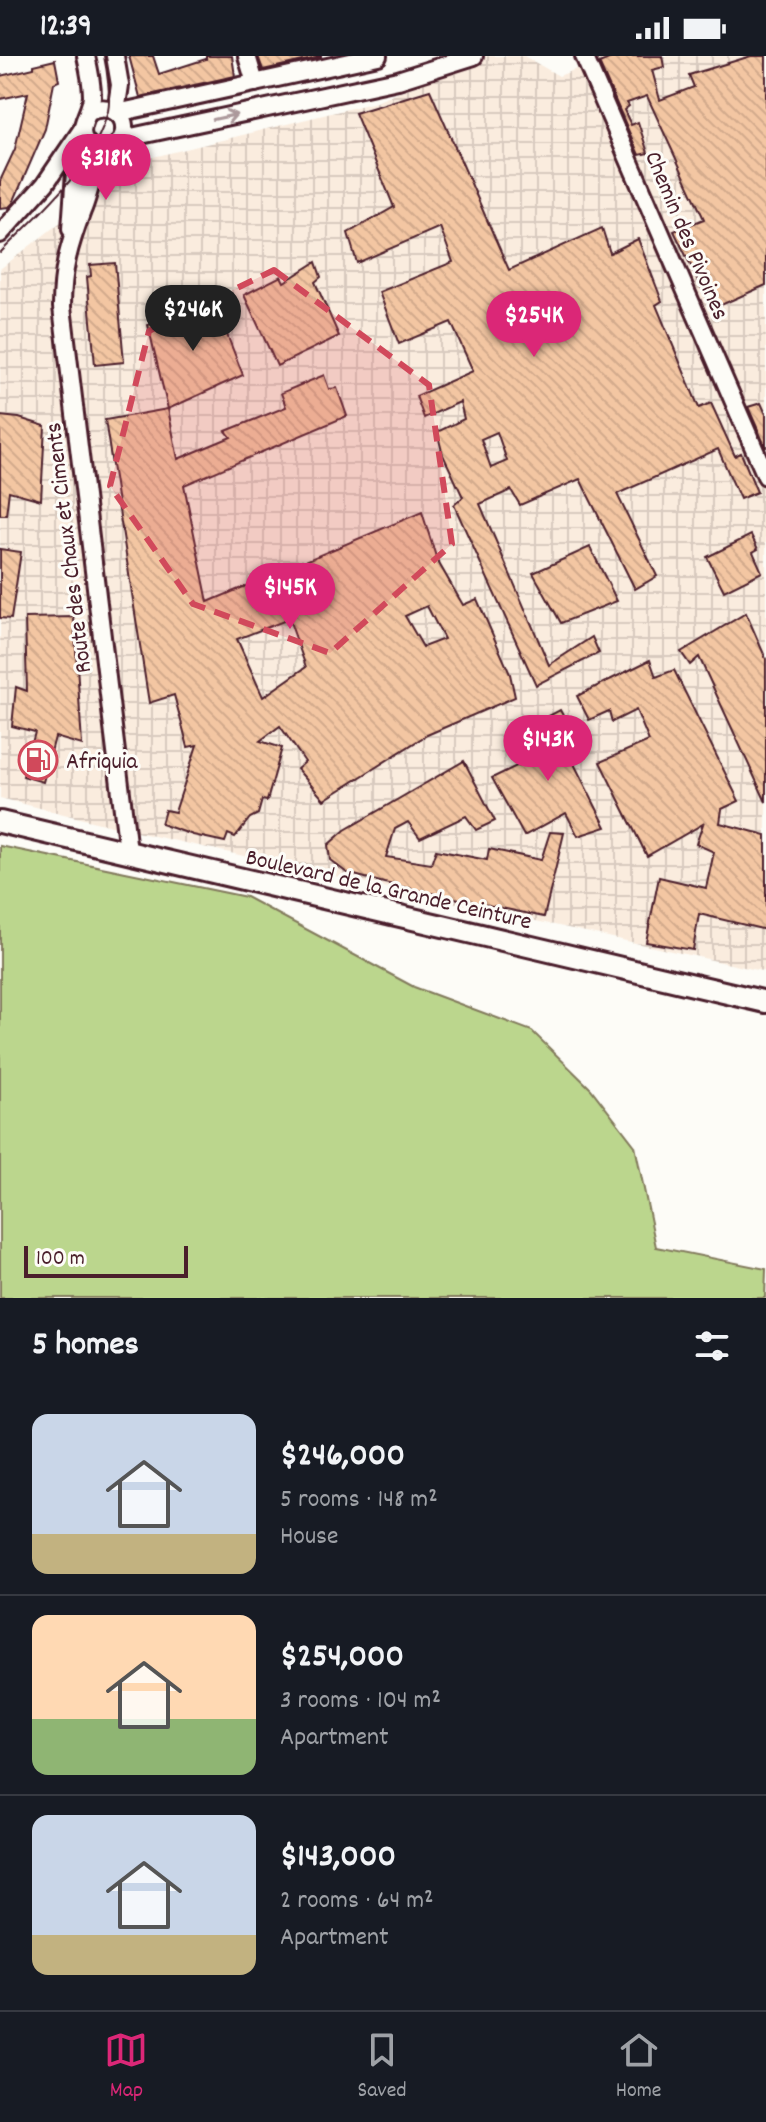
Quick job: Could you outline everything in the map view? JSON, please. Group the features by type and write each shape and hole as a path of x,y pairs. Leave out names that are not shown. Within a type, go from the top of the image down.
{"main road":[{"name":"Boulevard de la Grande Ceinture","path":"0,822 766,1002"}],"street":[{"path":"86,56 92,97 89,112"},
{"path":"115,56 120,85 116,113"},
{"path":"247,56 255,83"},
{"path":"116,113 376,56"},
{"path":"83,137 100,151 117,144 371,87 474,56"},
{"name":"Chemin des Pivoines","path":"584,56 766,476"},
{"path":"0,234 83,137 84,117 89,112 103,107 116,113 124,125 117,144"},
{"name":"Route des Chaux et Ciments","path":"71,239 74,183 83,137"},
{"name":"Route des Chaux et Ciments","path":"117,144 94,177 71,239 62,277 62,307 128,851"}],"highlighted area":[{"path":"274,270 429,385 452,544 330,653 193,604 110,486 149,331"}],"shaded area":[{"path":"485,56 524,56 559,76 608,56 766,56 766,972 127,830 0,798 0,269 141,160 376,102"}],"green space":[{"path":"0,846 246,897 414,987 532,1031 591,1089 635,1146 656,1247 766,1269 765,1298 0,1298"}],"building":[{"path":"129,56 153,56 159,74 206,59 206,56 232,56 235,76 140,97"},
{"path":"258,56 321,56 321,57 263,70"},
{"path":"616,56 662,56 664,67 652,70 660,100 694,87 689,75 751,56 766,56 766,285 712,309 674,231 704,219 647,96 627,103 629,106 624,110 631,125 638,122 648,153 639,155 599,63"},
{"path":"55,60 59,81 54,83 45,129 13,203 0,208 0,181 15,149 28,93 0,99 0,76"},
{"path":"430,90 509,270 602,228 610,253 638,239 662,301 656,305 699,408 711,403 735,456 741,453 757,492 740,499 718,449 617,494 657,576 635,589 580,479 520,505 511,490 480,504 549,665 592,637 599,653 536,685 454,505 463,497 443,455 437,432 464,419 460,402 424,418 416,396 473,371 451,322 399,344 379,292 453,262 440,227 357,263 348,233 394,207 355,113","holes":["497,432 507,461 491,468 481,439"]},
{"path":"316,262 321,277 315,282 339,336 277,366 244,295 281,276 284,282"},
{"path":"115,263 124,362 95,365 87,277 91,276 90,265"},
{"path":"212,297 243,375 168,409 148,325"},
{"path":"324,375 329,389 337,388 347,416 184,485 208,602 422,512 437,560 463,605 477,599 510,674 515,697 427,735 324,800 297,769 305,762 280,726 260,741 282,748 267,801 262,800 258,814 250,818 235,837 228,834 225,842 161,824 165,810 175,812 197,745 188,747 174,695 149,703 105,420 168,409 178,459 231,437 226,431 286,407 281,393","holes":["427,606 444,639 423,647 405,616","289,619 306,667 263,697 237,639"]},
{"path":"761,403 766,414 766,448 748,407"},
{"path":"0,416 45,426 41,500 9,491 6,515 0,515"},
{"path":"751,535 758,549 753,552 762,572 724,591 707,557"},
{"path":"590,547 617,601 561,623 533,573"},
{"path":"0,549 21,552 11,619 0,618"},
{"path":"746,613 766,659 766,802 699,657 690,665 681,652"},
{"path":"74,617 82,745 55,737 43,782 23,776 35,732 12,726 16,687 27,691 25,618"},
{"path":"650,660 656,677 674,670 739,801 722,809 720,823 766,835 766,930 699,914 693,950 646,942 659,877 706,888 714,852 696,844 703,824 647,856 600,762 649,741 636,710 612,722 609,711 589,720 577,696"},
{"path":"560,710 571,730 560,736 606,827 578,836 566,813 524,836 492,778 531,759 525,744 529,742 524,729"},
{"path":"464,761 495,821 476,830 466,816 420,838 408,822 395,829 386,857 431,864 436,850 487,860 489,849 541,860 550,832 564,833 544,917 384,883 347,873 330,860 328,845 345,830"}],"tram line":[{"path":"0,253 78,171 101,132 109,105 104,56"}],"place":[{"name":"Afriquia","path":"38,760"}]}
